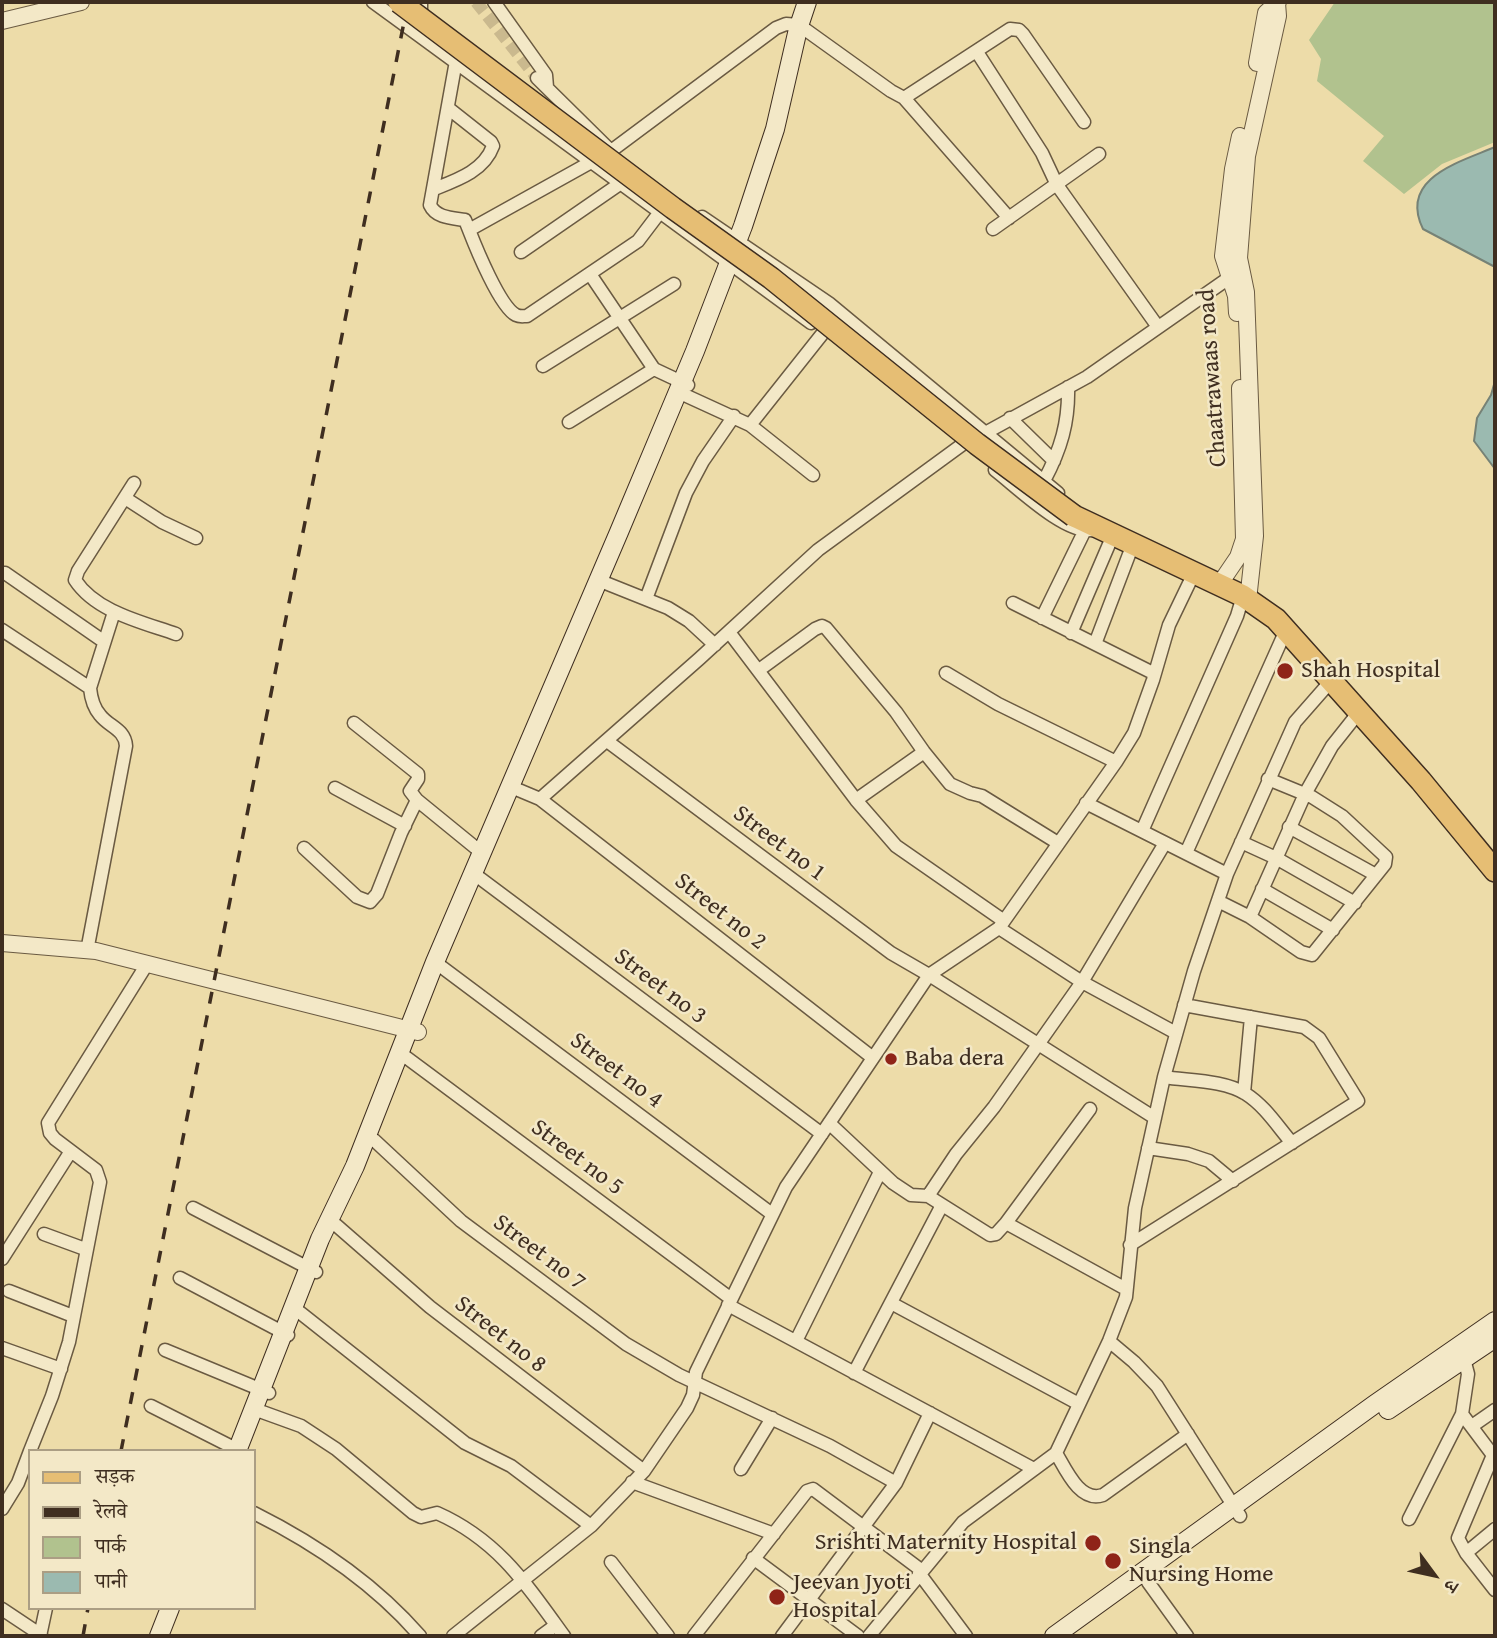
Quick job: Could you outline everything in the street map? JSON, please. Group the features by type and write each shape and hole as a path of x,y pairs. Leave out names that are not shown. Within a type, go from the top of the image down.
{"main road":[{"path":"399,2 673,208 771,278 977,444 1093,528 1246,598 1276,620 1421,781 1495,871"},
{"path":"248,1449 258,1411 312,1270 734,265 775,129 803,28 807,2"},
{"path":"803,28 815,2"},
{"path":"477,876 482,853 513,788"},
{"path":"312,1270 336,1225 374,1140 402,1055"},
{"path":"1075,1630 1495,1321"},
{"path":"1054,1636 1075,1630 1148,1582 1237,1511 1495,1338"},
{"path":"239,1449 258,1411"},
{"path":"159,1636 169,1610"},
{"path":"171,1636 181,1610"}],"street":[{"path":"2,21 36,7 81,2"},
{"path":"373,2 734,265 1031,499 1073,527 1093,528"},
{"path":"421,2 421,37"},
{"path":"494,2 546,75 547,88"},
{"path":"987,432 1087,377 1236,273 1240,258 1247,156 1278,16 1277,2"},
{"path":"469,230 611,151 776,28 786,24 803,28 904,98 1009,218"},
{"path":"904,98 1010,29 1018,30 1084,122"},
{"path":"977,52 1042,153 1056,186 1157,327"},
{"path":"456,61 430,205 432,211 443,217 465,220 482,262 513,314 527,316 638,241 660,212"},
{"path":"537,78 611,151 677,200 830,304 1084,511 1093,528 1071,633"},
{"path":"434,189 473,172 490,154 493,146 448,108"},
{"path":"993,229 1099,154"},
{"path":"520,252 621,183"},
{"path":"1142,831 1246,598 1255,536 1250,360 1246,292 1236,273"},
{"name":"Chaatrawaas road","path":"1219,585 1238,557 1244,539 1236,273"},
{"path":"590,274 654,369 683,389 750,425 813,475"},
{"path":"543,366 674,284"},
{"path":"750,425 823,333"},
{"path":"569,422 654,369"},
{"path":"1044,481 1060,450 1069,408 1068,387"},
{"path":"646,599 686,493 703,461 734,416"},
{"path":"1010,418 1054,461"},
{"path":"540,799 818,551 963,444"},
{"path":"134,483 78,571 75,580 84,591 114,612 176,634"},
{"path":"125,498 162,522 196,538"},
{"path":"1042,618 1093,528"},
{"path":"1095,644 1133,544"},
{"path":"5,573 103,641"},
{"path":"453,1636 591,1526 644,1471 687,1408 693,1395 696,1372 786,1187 929,975 1002,924 1134,733 1169,625 1194,573"},
{"path":"602,582 668,608 690,621 715,645"},
{"path":"1013,603 1153,673"},
{"path":"87,951 126,746 123,735 96,710 89,688 114,612"},
{"path":"759,670 815,629 822,626 826,628 896,712 950,784 982,796 1058,843"},
{"path":"2,630 89,688"},
{"path":"1185,853 1286,630"},
{"path":"729,632 856,800 897,846 1082,982 1176,1033"},
{"path":"946,673 998,704 1116,762"},
{"path":"869,1636 963,1522 1056,1453 1109,1341 1126,1297 1135,1208 1164,1077 1184,1005 1227,874 1295,722 1331,681"},
{"path":"1250,917 1305,794 1332,746 1359,712"},
{"path":"354,723 418,774 418,779 410,791 417,800 482,853"},
{"name":"Street no 1","path":"607,741 891,953 1155,1118"},
{"path":"856,800 924,752"},
{"path":"1218,901 1250,917 1307,955 1315,953 1385,864 1386,857 1342,816 1305,794 1268,779"},
{"path":"335,788 405,826"},
{"name":"Street no 2","path":"513,788 540,799 873,1058"},
{"path":"304,848 357,897 370,902 377,894 417,800"},
{"path":"1086,803 1227,874"},
{"path":"1289,827 1376,875"},
{"path":"1241,842 1276,858 1355,903"},
{"path":"928,1196 1082,982 1165,843"},
{"name":"Street no 3","path":"477,876 825,1129 911,1195 928,1196 990,1235 996,1234 1006,1223"},
{"path":"1262,889 1333,930"},
{"path":"2,943 87,951 413,1031"},
{"path":"31,1449 61,1369 74,1316 100,1177 90,1164 50,1133 48,1123 147,964"},
{"name":"Street no 4","path":"439,965 772,1214"},
{"path":"1130,1245 1356,1105 1359,1099 1319,1038 1304,1027 1184,1005"},
{"path":"1244,1093 1251,1017"},
{"name":"Street no 5","path":"402,1055 729,1302 854,1373 1034,1469"},
{"path":"1164,1077 1222,1086 1244,1093 1259,1105 1292,1143"},
{"path":"1090,1109 1006,1223 1126,1289"},
{"name":"Street no 7","path":"374,1140 461,1221 626,1343 679,1375 830,1446 896,1483"},
{"path":"1148,1148 1188,1154 1209,1161 1233,1181"},
{"path":"2,1259 71,1151"},
{"path":"796,1341 880,1172"},
{"path":"854,1373 942,1205"},
{"path":"193,1208 312,1270"},
{"name":"Street no 8","path":"336,1225 430,1307 644,1471"},
{"path":"44,1234 85,1249"},
{"path":"180,1278 287,1335"},
{"path":"9,1291 74,1316"},
{"path":"891,1303 1079,1404"},
{"path":"297,1310 465,1443 511,1466 591,1526"},
{"path":"1109,1341 1157,1386 1237,1511"},
{"path":"2,1348 61,1369"},
{"path":"165,1350 265,1392"},
{"path":"1409,1519 1462,1415 1468,1374 1464,1359"},
{"path":"151,1406 234,1449"},
{"path":"1472,1426 1495,1410"},
{"path":"258,1411 300,1426 336,1449 412,1513 421,1517 437,1513 482,1538 502,1555 564,1636"},
{"path":"782,1636 896,1483 930,1413"},
{"path":"1462,1415 1494,1457 1458,1538 1465,1553 1495,1590"},
{"path":"741,1469 772,1418"},
{"path":"1056,1453 1081,1491 1087,1496 1096,1497 1103,1495 1188,1434"},
{"path":"2,1508 18,1483 28,1456"},
{"path":"632,1482 774,1534"},
{"path":"694,1636 807,1491 813,1489 865,1526 920,1571 966,1636"},
{"path":"256,1514 300,1536 355,1574 420,1636"},
{"path":"1465,1553 1495,1529"},
{"path":"753,1558 858,1636"},
{"path":"611,1562 668,1636"},
{"path":"1148,1582 1187,1636"},
{"path":"2,1609 41,1636 46,1610"},
{"path":"541,1636 556,1625"}],"green space":[{"path":"1335,2 1495,2 1495,142 1442,164 1404,194 1363,161 1384,136 1317,81 1321,59 1309,40"}],"water":[{"path":"1495,147 1495,267 1423,229 1417,211 1419,197 1436,174"},
{"path":"1495,381 1495,469 1474,441 1477,418 1491,395"}],"tunnel":[{"path":"476,2 537,78"}],"railway":[{"path":"121,1449 408,2"},
{"path":"83,1636 88,1610"}],"place":[{"name":"Shah Hospital","path":"1285,671"},
{"name":"Baba dera","path":"891,1059"},
{"name":"Srishti Maternity Hospital","path":"1093,1543"},
{"name":"Singla Nursing Home","path":"1113,1561"},
{"name":"Jeevan Jyoti Hospital","path":"777,1597"}]}
